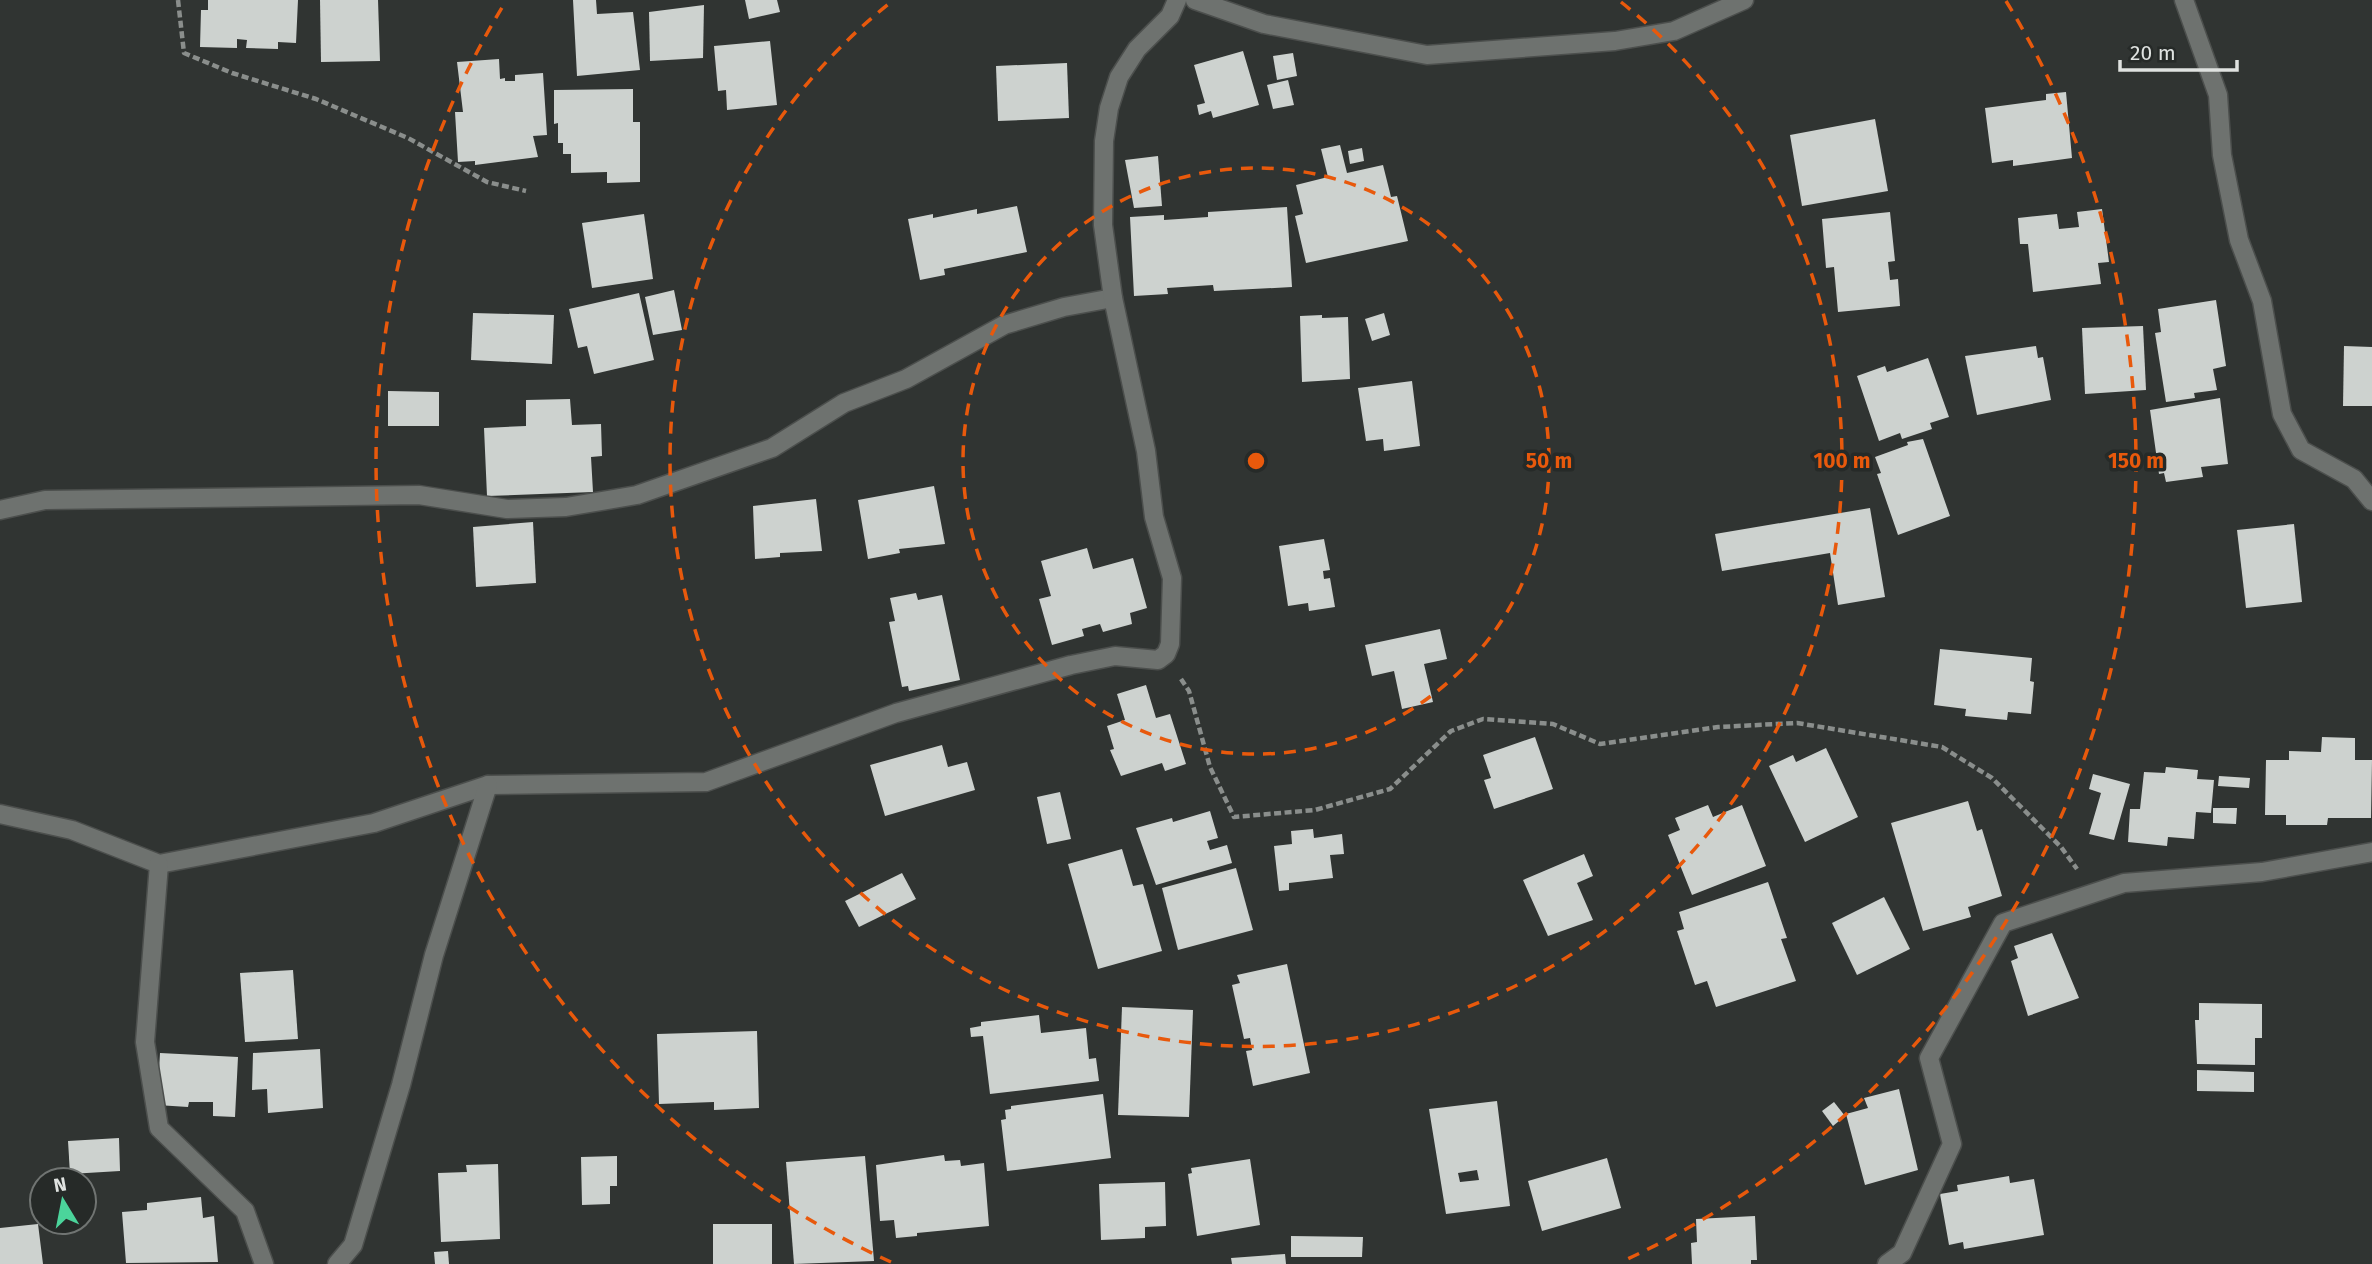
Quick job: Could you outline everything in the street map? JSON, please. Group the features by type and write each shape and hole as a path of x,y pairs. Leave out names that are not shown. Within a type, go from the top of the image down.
{"street":[{"path":"0,814 72,830 159,864 374,823 488,785 706,782 896,713 977,691 1115,656 1158,660 1166,654 1172,635 1172,578 1153,517 1142,430 1114,298 1102,225 1104,141 1109,108 1119,77 1137,49 1170,16 1177,0"},
{"path":"1195,0 1264,24 1427,55 1615,41 1674,31 1744,0"},
{"path":"2184,0 2218,95 2221,155 2239,240 2262,301 2282,414 2301,450 2354,479 2372,501"},
{"path":"0,510 45,500 334,494 419,495 507,509 566,508 637,495 772,448 844,403 906,379 1004,325 1064,307 1114,298"},
{"path":"337,1264 353,1245 401,1085 434,955 488,785"},
{"path":"1887,1264 1902,1253 1952,1144 1928,1058 2003,923 2124,883 2262,872 2372,852"},
{"path":"159,864 145,1042 159,1128 245,1212 264,1264"}],"path":[{"path":"178,0 184,53 232,73 316,99 408,138 487,182 526,191"},
{"path":"1166,654 1189,691 1210,767 1234,817 1315,810 1390,789 1451,732 1483,719 1553,724 1600,744 1718,727 1797,723 1942,747 1992,778 2061,847 2094,892"}],"building":[{"path":"208,0 298,0 296,43 278,42 278,49 246,48 247,40 237,39 237,48 200,47 201,10 208,10"},
{"path":"320,0 378,0 380,61 321,62"},
{"path":"573,0 596,0 597,14 633,12 640,70 577,76"},
{"path":"745,0 777,0 780,12 749,19"},
{"path":"704,5 703,58 650,61 649,12"},
{"path":"770,41 777,105 727,110 726,90 718,91 714,46"},
{"path":"1243,51 1259,105 1213,118 1211,111 1199,115 1197,105 1205,103 1194,65"},
{"path":"1293,53 1297,76 1277,80 1273,56"},
{"path":"499,59 500,79 505,78 505,81 515,81 515,75 543,73 547,135 533,136 538,157 475,165 475,161 458,162 455,112 463,112 457,62"},
{"path":"1067,63 1069,118 998,121 996,66"},
{"path":"1288,80 1294,105 1273,109 1267,85"},
{"path":"633,89 633,122 640,122 640,182 607,183 607,172 571,173 571,154 563,154 563,143 558,143 558,123 554,124 554,90"},
{"path":"2066,92 2072,158 2013,166 2013,160 1992,163 1985,108 2046,100 2046,94"},
{"path":"1875,119 1888,191 1802,206 1790,135"},
{"path":"1340,145 1347,173 1383,165 1391,197 1397,196 1408,241 1306,263 1295,216 1303,214 1296,185 1328,177 1321,149"},
{"path":"1362,148 1364,161 1350,164 1348,151"},
{"path":"1158,156 1162,206 1134,208 1125,160"},
{"path":"1017,206 1027,252 944,269 945,275 920,280 908,219 933,214 933,218 977,209 977,214"},
{"path":"1287,207 1292,287 1214,291 1213,285 1167,288 1168,294 1134,296 1130,217 1164,215 1164,220 1208,217 1208,212"},
{"path":"2102,209 2109,262 2098,263 2101,284 2033,292 2028,244 2020,244 2018,218 2057,214 2059,229 2079,227 2077,212"},
{"path":"1890,212 1895,261 1888,262 1890,280 1898,279 1900,306 1838,312 1834,267 1826,268 1822,219"},
{"path":"644,214 653,279 592,288 582,223"},
{"path":"674,290 682,330 653,335 645,297"},
{"path":"639,293 654,360 594,374 587,346 578,348 569,309"},
{"path":"2216,300 2226,366 2213,369 2217,390 2194,393 2195,398 2166,402 2155,333 2161,332 2158,309"},
{"path":"473,313 554,315 552,364 471,360"},
{"path":"1384,313 1390,335 1372,341 1365,319"},
{"path":"1322,315 1322,318 1348,317 1350,379 1302,382 1300,316"},
{"path":"2143,326 2146,390 2085,394 2082,328"},
{"path":"2036,346 2038,358 2043,357 2051,400 1977,415 1965,356"},
{"path":"2344,346 2372,347 2372,406 2343,406"},
{"path":"1928,358 1949,417 1930,423 1932,429 1902,439 1900,433 1879,441 1857,376 1885,366 1887,372"},
{"path":"1412,381 1420,446 1384,451 1383,439 1366,441 1358,388"},
{"path":"388,391 439,392 439,426 388,426"},
{"path":"2220,398 2228,464 2201,467 2203,477 2166,482 2164,473 2159,474 2150,410"},
{"path":"570,399 572,425 601,424 602,456 591,457 593,492 487,496 484,428 526,426 526,400"},
{"path":"1923,439 1950,516 1898,535 1877,474 1881,473 1875,457 1908,445 1907,442"},
{"path":"934,486 945,544 899,549 900,553 868,559 858,500"},
{"path":"816,499 822,551 780,553 780,557 755,559 753,506"},
{"path":"1870,508 1885,597 1838,605 1830,553 1722,571 1715,534"},
{"path":"533,522 536,583 476,587 473,527"},
{"path":"2294,524 2302,602 2246,608 2237,530"},
{"path":"1324,539 1330,570 1323,571 1324,579 1330,578 1335,607 1309,611 1308,603 1288,606 1279,546"},
{"path":"1087,548 1093,569 1133,558 1147,608 1130,613 1132,624 1103,632 1100,624 1082,629 1084,636 1052,645 1039,599 1051,596 1041,561"},
{"path":"916,593 918,600 942,595 960,680 909,691 908,686 902,687 889,622 895,621 890,598"},
{"path":"1440,629 1447,659 1424,664 1433,702 1402,709 1394,671 1372,676 1365,645"},
{"path":"1940,649 2032,658 2030,681 2034,682 2031,714 2008,712 2007,720 1965,716 1966,709 1934,705"},
{"path":"1146,685 1156,718 1170,714 1186,764 1165,771 1162,763 1121,776 1110,750 1114,749 1107,726 1125,720 1117,694"},
{"path":"1535,737 1553,789 1494,809 1484,780 1491,778 1483,755"},
{"path":"2322,737 2355,738 2355,760 2372,760 2371,818 2328,818 2327,825 2286,825 2286,815 2265,815 2266,760 2289,760 2289,751 2321,752"},
{"path":"942,745 948,767 967,762 975,790 885,816 870,765"},
{"path":"1826,748 1858,817 1805,842 1769,766 1793,755 1796,762"},
{"path":"2166,767 2198,770 2197,779 2214,780 2211,813 2196,812 2194,839 2168,837 2167,846 2128,842 2130,809 2140,809 2144,772 2165,773"},
{"path":"2093,774 2130,784 2114,840 2089,834 2101,793 2089,789"},
{"path":"2219,776 2250,778 2249,788 2218,786"},
{"path":"1060,792 1071,839 1047,844 1037,797"},
{"path":"1968,801 1977,831 1982,829 2002,896 1968,907 1971,917 1923,931 1891,823"},
{"path":"1708,805 1713,817 1742,805 1766,866 1692,895 1668,835 1680,830 1675,818"},
{"path":"2213,808 2237,808 2236,824 2213,823"},
{"path":"1210,811 1218,838 1207,841 1210,850 1227,845 1232,863 1156,885 1136,828 1172,818 1173,822"},
{"path":"1313,829 1314,838 1342,834 1344,854 1330,855 1333,878 1289,883 1289,890 1279,891 1274,846 1292,844 1291,831"},
{"path":"1122,849 1133,886 1143,884 1162,951 1098,969 1068,864"},
{"path":"1584,854 1593,876 1577,883 1593,920 1548,936 1523,880"},
{"path":"1236,868 1253,930 1178,950 1162,888"},
{"path":"902,873 916,899 859,927 845,901"},
{"path":"1768,882 1787,938 1781,939 1796,981 1716,1007 1707,981 1695,985 1677,931 1684,929 1679,912"},
{"path":"1884,897 1910,949 1857,975 1832,923"},
{"path":"2052,933 2079,998 2028,1016 2011,961 2018,958 2014,946"},
{"path":"1287,964 1310,1073 1253,1086 1246,1051 1252,1050 1250,1038 1244,1039 1232,985 1240,983 1237,975"},
{"path":"293,970 298,1039 245,1042 240,973"},
{"path":"2199,1003 2262,1004 2262,1038 2255,1038 2255,1065 2197,1064 2195,1020 2199,1020"},
{"path":"1122,1007 1193,1010 1189,1117 1118,1115"},
{"path":"1039,1015 1041,1033 1086,1028 1089,1059 1096,1058 1099,1081 990,1094 983,1036 971,1037 970,1028 981,1026 981,1022"},
{"path":"757,1031 759,1108 714,1110 714,1102 659,1104 657,1034"},
{"path":"320,1049 323,1108 268,1113 267,1089 252,1090 253,1053"},
{"path":"160,1053 238,1057 235,1117 213,1116 213,1102 189,1102 188,1107 157,1105"},
{"path":"2197,1070 2254,1072 2254,1092 2197,1091"},
{"path":"1899,1089 1918,1170 1865,1185 1846,1114 1868,1108 1864,1098"},
{"path":"1103,1094 1111,1158 1007,1171 1001,1120 1006,1119 1005,1110 1011,1109 1011,1106"},
{"path":"1497,1101 1510,1206 1446,1214 1429,1109","holes":["1477,1170 1479,1180 1460,1182 1458,1173"]},
{"path":"1834,1102 1845,1116 1833,1126 1822,1111"},
{"path":"119,1138 120,1171 98,1172 98,1166 70,1166 68,1141"},
{"path":"944,1155 945,1161 960,1160 961,1166 984,1163 989,1226 917,1233 917,1236 896,1238 894,1220 880,1221 876,1165"},
{"path":"617,1156 617,1186 610,1186 610,1204 582,1205 581,1157"},
{"path":"865,1156 874,1261 794,1264 786,1162"},
{"path":"1607,1158 1621,1208 1542,1231 1528,1181"},
{"path":"1250,1159 1260,1225 1197,1236 1188,1174 1192,1173 1191,1168"},
{"path":"498,1164 500,1239 441,1242 438,1173 467,1172 466,1165"},
{"path":"2009,1176 2010,1183 2034,1179 2044,1235 1964,1249 1963,1242 1949,1245 1940,1194 1958,1191 1957,1185"},
{"path":"1165,1182 1166,1226 1145,1227 1145,1238 1101,1240 1099,1184"},
{"path":"201,1197 203,1218 214,1216 218,1262 126,1263 122,1212 147,1210 147,1203"},
{"path":"1755,1216 1757,1260 1751,1260 1751,1264 1692,1264 1691,1243 1697,1242 1696,1219"},
{"path":"713,1224 772,1224 772,1264 713,1264"},
{"path":"28,1225 28,1236 40,1236 43,1264 0,1264 0,1228"},
{"path":"1291,1236 1363,1237 1362,1257 1291,1257"},
{"path":"448,1251 449,1264 435,1264 434,1252"},
{"path":"1285,1254 1286,1264 1232,1264 1231,1258"}]}
